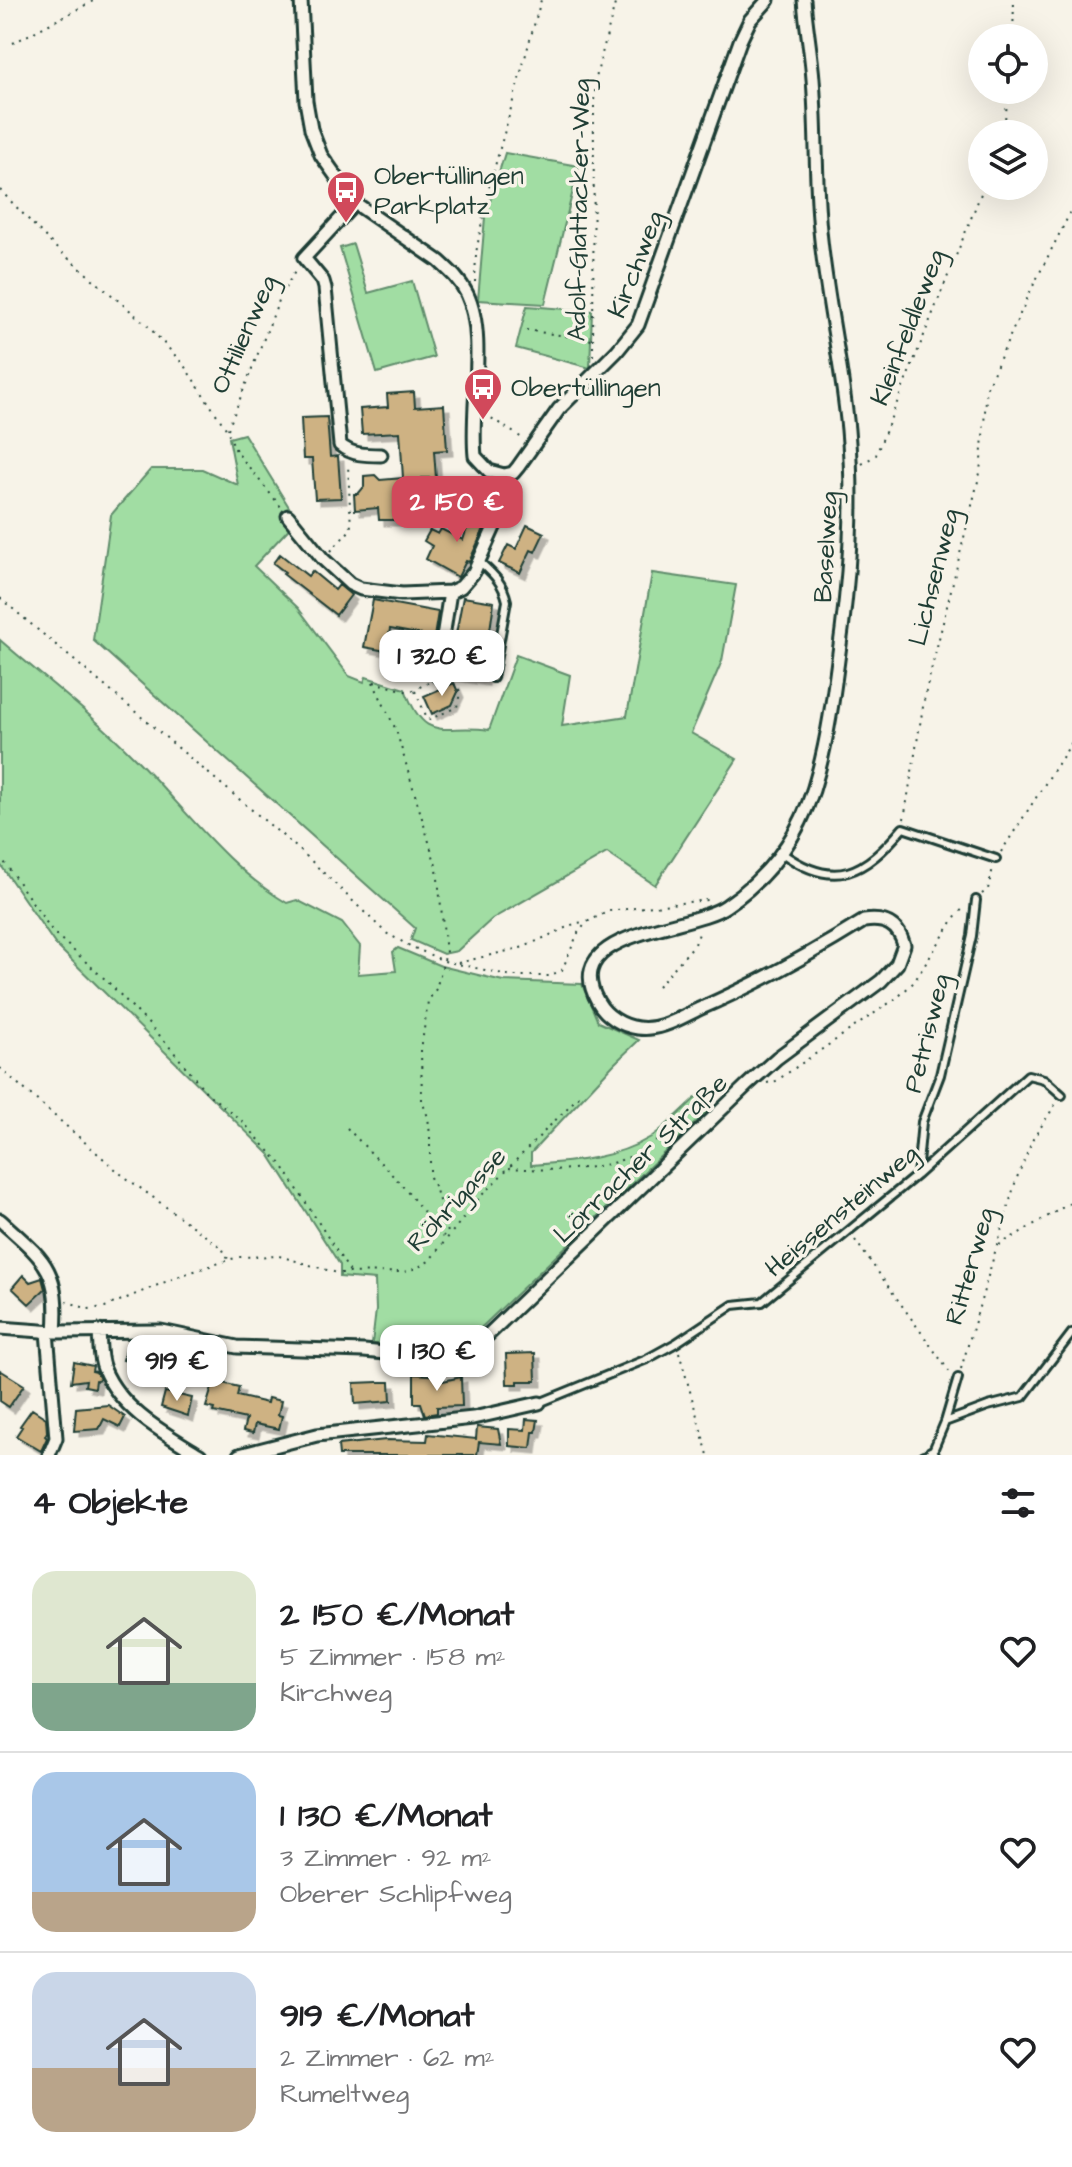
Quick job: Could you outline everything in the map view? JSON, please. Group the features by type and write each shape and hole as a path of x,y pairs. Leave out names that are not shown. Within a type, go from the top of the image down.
{"street":[{"path":"288,516 323,559 350,584 372,593 450,592 468,580 504,505 504,475 489,471 475,456 476,328 471,303 461,283 445,266 355,203 321,155 311,129 306,101 301,0"},
{"name":"Kirchweg","path":"504,475 513,473 559,409 638,325 740,41 750,20 768,0"},
{"name":"Baselweg","path":"592,973 597,957 608,947 627,938 697,920 723,909 756,884 782,853 804,816 826,743 849,580 850,467 820,229 813,77 804,0"},
{"path":"355,203 304,258 325,288 340,445 348,452 381,455"},
{"path":"443,678 450,592"},
{"name":"Lörracher Straße","path":"0,1328 51,1332 161,1331 237,1347 364,1351 439,1358 460,1354 485,1338 777,1058 881,981 897,964 904,952 904,945 897,928 888,921 864,921 765,979 660,1027 640,1029 613,1019 601,1008 594,995 592,973"},
{"path":"0,1220 49,1269 58,1303 51,1332 56,1438 49,1455"},
{"path":"99,1331 104,1368 126,1401 143,1419 200,1455"},
{"path":"239,1455 317,1435 473,1418 539,1403"}],"lane":[{"path":"479,561 498,578 507,601 493,678"},
{"path":"782,853 806,870 840,875 860,868 877,856 903,828 996,859"},
{"name":"Petrisweg","path":"917,1175 922,1122 940,1075 972,936 976,900"},
{"name":"Heissensteinweg","path":"539,1403 647,1359 733,1305 762,1302 917,1175 1028,1075 1044,1079 1062,1095"},
{"path":"945,1422 1023,1397 1072,1333"},
{"path":"929,1454 945,1422 958,1378"}],"path":[{"path":"13,43 95,0"},
{"path":"471,303 484,207 541,0"},
{"name":"Adolf-Glattacker-Weg","path":"592,375 594,101 597,73 616,0"},
{"path":"1013,24 1014,0"},
{"path":"0,190 55,247 146,324 183,364 227,430 236,451 288,516"},
{"name":"Kleinfeldleweg","path":"850,467 876,455 978,200"},
{"name":"Lichsenweg","path":"903,828 925,695 980,473 987,387 1072,209"},
{"name":"Ottilienweg","path":"227,430 282,293 304,258"},
{"path":"526,330 593,340"},
{"path":"474,409 496,419 522,438"},
{"path":"323,559 351,529 348,452"},
{"path":"0,598 302,852 386,933 444,961 512,976 549,976 562,970 578,933 587,922"},
{"path":"415,691 428,720 457,707 460,693 458,686 443,678 409,692 373,682 396,730 437,869 446,953 436,989 428,1001 421,1050 422,1101 430,1135 430,1177 448,1238"},
{"path":"746,1086 776,1081 898,997 914,982 957,914 988,889 996,859 1072,742"},
{"path":"0,856 53,932 107,981 164,1040 207,1093 242,1121 282,1165 351,1274"},
{"path":"457,964 524,947 609,911 711,900 718,902 723,909"},
{"path":"658,986 699,938 697,920"},
{"path":"0,1068 121,1174 222,1248 229,1260"},
{"name":"Röhrigasse","path":"58,1303 70,1302 95,1309 105,1307 182,1275 229,1260 261,1255 279,1256 337,1273 404,1272 417,1268 429,1261 509,1168 582,1093"},
{"name":"Ritterweg","path":"958,1378 1016,1180 1033,1139 1062,1095"},
{"path":"509,1168 537,1170 616,1162 648,1148 697,1105 718,1099 725,1105"},
{"path":"347,1128 448,1238"},
{"path":"998,1245 1072,1202"},
{"path":"850,1232 939,1360 958,1378"},
{"path":"676,1343 708,1455"}],"green space":[{"path":"505,153 579,166 545,304 478,300 485,217"},
{"path":"353,244 368,293 412,281 434,357 377,373 340,248"},
{"path":"527,306 592,311 590,368 516,348"},
{"path":"244,434 297,520 254,566 298,608 349,676 364,682 366,677 405,689 421,718 438,728 489,730 516,655 570,675 562,726 627,716 652,573 736,585 722,661 691,733 737,759 655,885 607,853 492,919 457,951 443,954 411,940 415,928 93,640 111,515 151,469 202,469 238,485 229,438"},
{"path":"0,640 119,742 244,872 287,903 297,900 342,923 360,946 358,974 396,971 393,952 398,948 441,966 503,981 582,984 598,1022 639,1040 531,1153 531,1165 593,1158 623,1150 651,1137 698,1096 712,1107 464,1344 440,1350 372,1344 376,1310 375,1280 340,1277 340,1265 269,1154 55,944 0,864"}],"building":[{"path":"414,392 415,407 444,405 447,450 434,451 436,478 422,478 424,520 379,520 378,508 355,510 354,494 364,487 364,476 375,475 380,480 403,478 400,432 362,434 360,409 388,407 387,394"},
{"path":"327,417 330,457 338,456 341,498 315,499 312,459 303,459 301,418"},
{"path":"476,501 486,506 481,517 488,520 469,562 466,561 458,577 426,559 432,546 424,541 430,530 438,534 441,529 463,540"},
{"path":"527,525 544,533 535,552 531,550 520,573 499,563 508,545 516,549"},
{"path":"280,554 308,576 312,571 335,590 339,585 351,595 336,615 283,574 285,572 273,563"},
{"path":"463,597 494,602 483,680 446,674 452,634 456,634"},
{"path":"373,600 438,612 434,637 390,629 386,651 364,647"},
{"path":"454,683 458,692 452,705 432,714 424,696"},
{"path":"23,1275 30,1282 42,1278 45,1289 29,1304 12,1288"},
{"path":"126,1349 154,1356 150,1375 130,1370 132,1362 123,1360"},
{"path":"535,1353 536,1381 507,1384 506,1354"},
{"path":"74,1362 93,1366 92,1371 100,1379 96,1380 95,1388 85,1386 86,1380 71,1382"},
{"path":"0,1370 24,1385 9,1407 0,1401"},
{"path":"414,1374 443,1376 443,1381 461,1377 462,1406 437,1407 437,1413 425,1415 421,1403 414,1403"},
{"path":"214,1381 239,1387 237,1396 267,1403 268,1398 281,1401 279,1429 255,1424 253,1433 243,1431 246,1419 214,1412 215,1409 206,1407"},
{"path":"390,1382 391,1401 355,1404 354,1383"},
{"path":"165,1392 192,1398 188,1416 161,1407"},
{"path":"108,1405 125,1417 120,1427 104,1419 99,1429 74,1431 76,1408"},
{"path":"32,1409 46,1418 47,1438 41,1451 16,1436"},
{"path":"526,1419 538,1420 531,1448 509,1446 509,1429 525,1430"},
{"path":"477,1427 498,1429 501,1444 479,1442 477,1455 339,1455 338,1445 386,1440 427,1441 428,1434 476,1439"}],"place":[{"name":"Obertüllingen Parkplatz","path":"346,224"},
{"name":"Obertüllingen","path":"483,421"}]}
